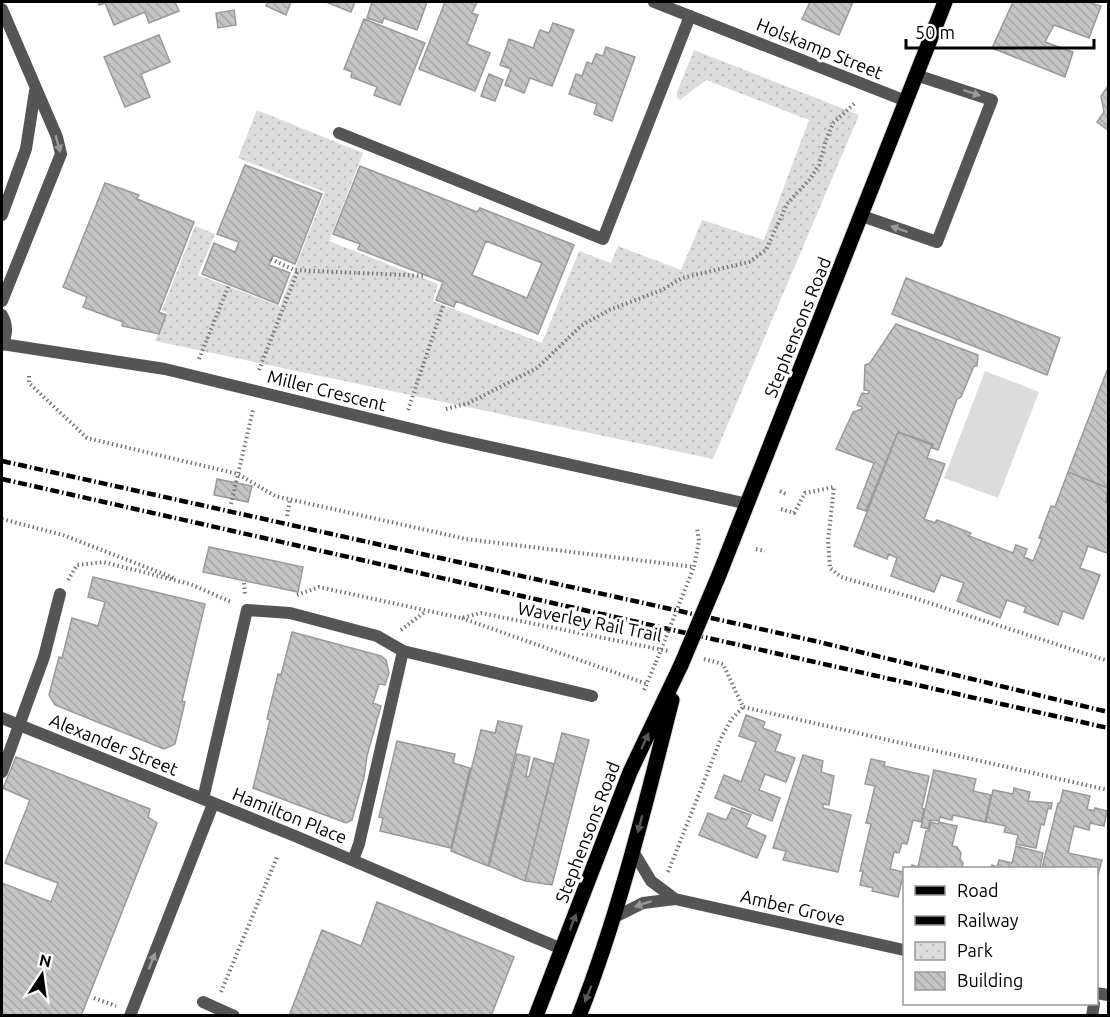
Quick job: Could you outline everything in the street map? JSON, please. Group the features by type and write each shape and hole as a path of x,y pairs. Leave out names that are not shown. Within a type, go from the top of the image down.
{"main road":[{"name":"Stephensons Road","path":"536,1016 630,772 679,659 719,575 748,504 945,2"},
{"name":"Stephensons Road","path":"579,1016 596,972 633,851 679,659"}],"street":[{"name":"Holskamp Street","path":"654,2 906,101"},
{"path":"2,9 57,137 61,154 2,301"},
{"path":"339,133 603,239 690,16"},
{"path":"862,216 937,242 992,100 916,75"},
{"path":"2,215 26,149 35,90"},
{"path":"2,315 6,326 6,336 2,345"},
{"name":"Miller Crescent","path":"2,345 165,369 404,427 748,504"},
{"path":"2,772 44,657 60,594"},
{"path":"248,610 290,613 377,636 403,651 592,696"},
{"name":"Hamilton Place","path":"130,1016 208,801 248,610"},
{"path":"353,860 359,844 403,651"},
{"name":"Alexander Street","path":"2,718 208,801"},
{"name":"Hamilton Place","path":"208,801 562,949"},
{"name":"Amber Grove","path":"633,851 651,881 675,898"},
{"name":"Amber Grove","path":"613,918 643,903 675,898 903,950"},
{"path":"209,1005 234,1016"}],"path":[{"path":"446,409 469,403 537,368 581,326 609,310 662,290 682,278 749,262 766,250 787,204 819,165 833,123 855,103"},
{"path":"271,260 298,270 426,276"},
{"path":"259,370 298,270"},
{"path":"192,375 229,285"},
{"path":"404,427 412,395 444,303"},
{"path":"29,376 28,383 87,438 238,474 275,496 466,540 694,567"},
{"path":"231,504 257,391"},
{"path":"781,509 794,513 805,493 834,487 828,541 830,568 841,577 914,598 1108,661"},
{"path":"780,491 786,494"},
{"path":"287,516 290,499"},
{"path":"2,519 63,535 190,584 248,610"},
{"path":"656,662 694,567 699,542 697,528"},
{"path":"756,549 765,551"},
{"path":"60,594 77,565 103,562 190,584"},
{"name":"Waverley Rail Trail","path":"290,598 319,587 461,618 481,613 679,659"},
{"path":"386,641 427,611"},
{"path":"461,618 647,684"},
{"path":"700,658 723,664 743,707"},
{"path":"743,707 1108,790"},
{"path":"667,877 672,858 722,736 731,720 743,707"},
{"path":"209,1005 277,857"}],"green space":[{"path":"694,50 859,115 713,459 155,341 167,313 162,310 195,226 215,234 198,275 280,306 325,192 238,158 257,110 363,153 329,241 438,284 433,301 542,343 579,251 611,263 618,246 681,270 702,220 764,240 809,120 706,80 680,100 677,92"},
{"path":"985,371 1039,392 998,498 944,478"}],"building":[{"path":"98,2 175,2 179,11 149,23 145,12 114,25 105,3 99,5"},
{"path":"268,2 291,2 286,15 266,6"},
{"path":"326,2 355,2 351,12"},
{"path":"372,2 427,2 417,30 384,18 382,23 367,18"},
{"path":"445,2 477,2 472,13 478,15 467,44 490,53 475,91 419,69"},
{"path":"810,2 853,2 839,35 802,19"},
{"path":"1013,2 1087,2 1101,6 1089,38 1054,25 1045,42 1073,52 1065,77 992,48"},
{"path":"234,10 236,25 218,28 216,13"},
{"path":"364,19 425,43 400,105 374,95 377,87 351,77 352,72 344,69"},
{"path":"553,23 574,30 552,86 530,78 524,93 505,85 511,69 500,65 509,39 533,48 540,30 549,33"},
{"path":"159,35 170,62 141,74 150,97 125,107 104,57"},
{"path":"606,47 635,57 612,121 594,114 597,104 569,94 576,74 582,76 587,62 592,64 596,54 603,56"},
{"path":"489,74 503,80 495,101 481,96"},
{"path":"1108,86 1108,130 1097,122 1104,112 1101,96"},
{"path":"245,165 322,194 295,264 273,255 269,265 290,273 278,304 202,274 214,243 235,252 239,242 217,234"},
{"path":"360,166 477,212 480,208 574,245 538,334 456,301 454,307 436,300 443,282 358,249 360,244 333,234","holes":["486,241 542,263 527,298 472,275"]},
{"path":"105,183 139,195 137,199 194,222 159,312 166,315 159,334 122,326 123,322 83,307 87,297 63,287"},
{"path":"906,278 1060,338 1047,375 892,314"},
{"path":"896,324 978,355 977,366 974,366 961,397 957,399 938,450 932,448 933,444 898,432 866,511 857,508 874,463 836,449 853,412 862,409 857,405 862,393 868,394 869,391 864,390 865,365 870,363"},
{"path":"1108,368 1108,488 1068,472"},
{"path":"898,432 932,445 927,458 945,464 924,519 935,523 937,520 971,533 969,536 1013,553 1016,545 1027,549 1024,557 1033,561 1051,506 1055,507 1068,472 1108,488 1107,553 1088,546 1080,568 1100,575 1083,619 1063,611 1058,625 1024,612 1026,607 1007,600 1000,618 957,601 964,583 941,575 934,592 891,576 897,558 889,554 887,559 854,546"},
{"path":"217,479 252,486 248,502 214,495"},
{"path":"209,547 303,567 298,592 203,572"},
{"path":"93,577 205,604 182,701 185,702 175,744 164,749 55,705 49,695 59,657 62,658 72,618 98,626 105,602 88,597"},
{"path":"292,632 381,656 386,660 389,673 385,685 379,684 373,703 381,706 367,756 364,777 352,820 346,823 253,788 270,720 267,719 278,674 281,675"},
{"path":"746,715 765,722 763,728 781,735 775,751 795,758 786,782 765,774 759,790 780,798 772,821 715,798 724,775 741,782 756,742 739,736"},
{"path":"498,721 522,726 488,866 451,851 481,730 495,733"},
{"path":"562,733 589,740 552,885 525,881"},
{"path":"397,741 455,754 453,763 470,768 451,848 380,831 383,818 379,817"},
{"path":"517,754 530,757 526,776 529,777 534,758 554,764 525,881 489,866"},
{"path":"803,755 823,761 821,772 834,776 829,805 823,804 823,808 851,815 838,872 783,860 786,851 773,848"},
{"path":"16,757 150,809 148,817 157,823 81,1016 2,1016 2,883 51,902 58,883 5,863 30,800 3,788"},
{"path":"871,759 885,762 884,766 929,776 921,822 913,820 907,844 902,843 899,853 894,852 890,869 903,872 898,897 872,891 873,888 860,885 863,871 860,871 871,824 866,823 875,786 865,784"},
{"path":"934,770 976,779 973,791 991,795 985,822 953,815 952,820 940,817 939,821 930,820 928,829 921,827"},
{"path":"1014,788 1030,792 1028,801 1052,803 1051,809 1048,808 1044,825 1041,824 1036,848 1016,844 1018,835 1004,832 1006,826 986,822 993,790 1013,794"},
{"path":"1063,790 1090,796 1087,809 1107,811 1104,826 1090,823 1089,830 1074,826 1068,853 1102,860 1098,875 1098,867 1042,867 1058,803 1060,803"},
{"path":"732,808 751,815 746,827 766,836 757,858 699,835 708,813 726,820"},
{"path":"931,822 957,826 952,846 957,847 961,853 962,867 918,867 926,831 929,831"},
{"path":"1016,846 1043,853 1040,867 997,867 999,860 1012,863"},
{"path":"377,902 514,957 491,1016 289,1016 322,930 361,946"}],"railway":[{"path":"2,461 815,641 1108,712"},
{"path":"2,479 1108,728"}]}
